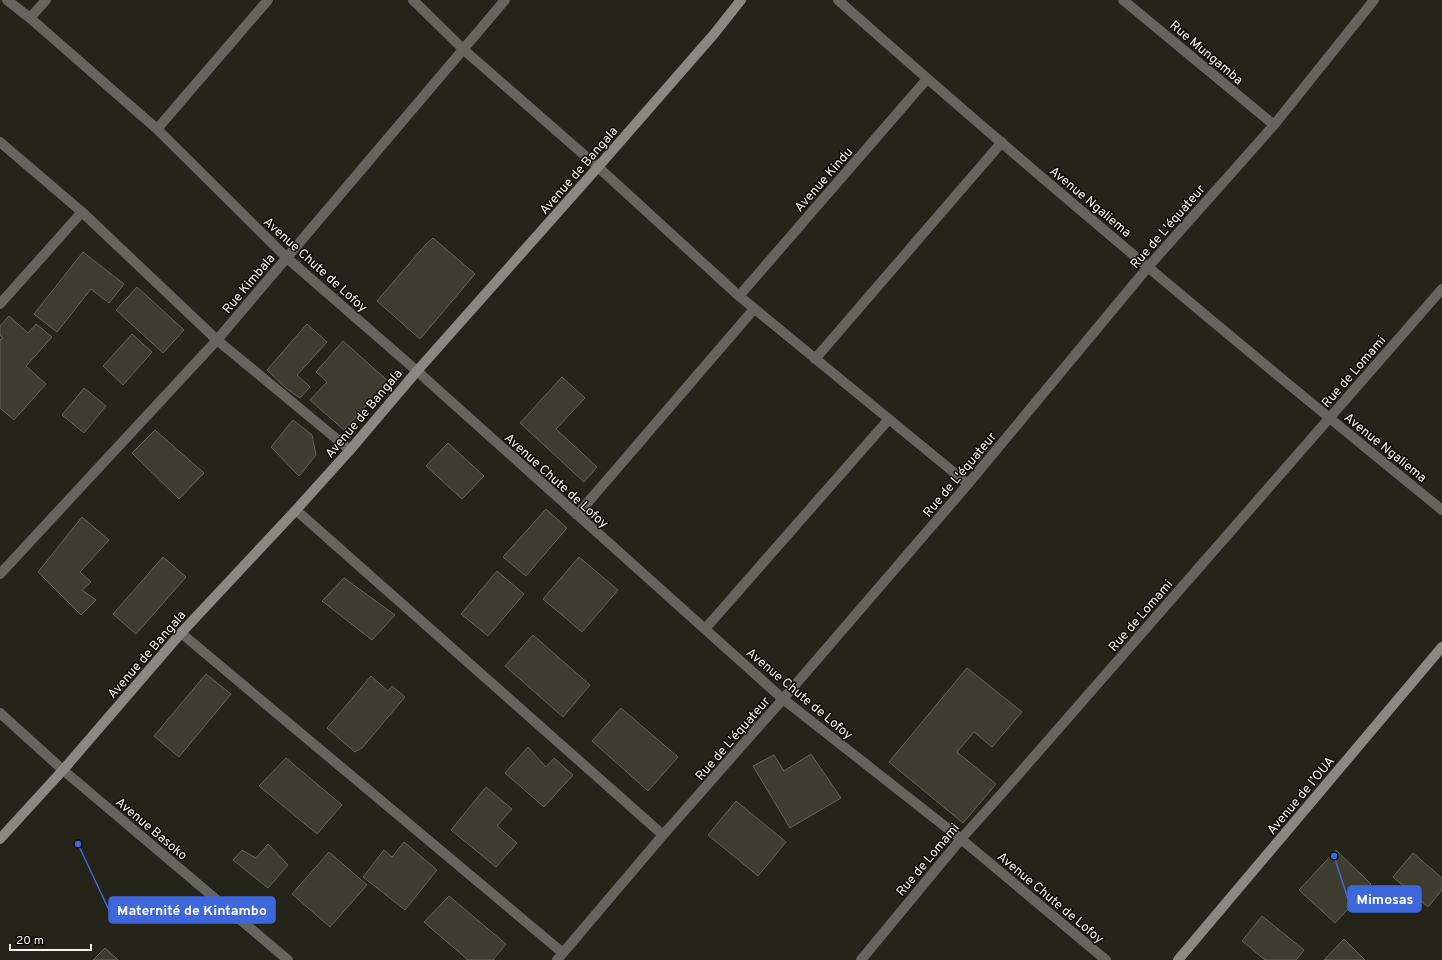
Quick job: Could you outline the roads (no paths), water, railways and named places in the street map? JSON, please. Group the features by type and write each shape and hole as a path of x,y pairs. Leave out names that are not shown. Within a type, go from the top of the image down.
{"main road":[{"name":"Avenue de Bangala","path":"0,839 63,770 181,633 350,450 417,371 714,34 741,0"},
{"name":"Avenue de l’OUA","path":"1178,960 1442,647"}],"street":[{"name":"Avenue Chute de Lofoy","path":"7,0 30,18 157,129 287,258 417,371 783,699 961,838 1106,960"},
{"path":"30,18 46,0"},
{"path":"157,129 268,0"},
{"path":"413,0 464,50 598,167 739,296 968,484"},
{"name":"Rue Kimbala","path":"0,574 217,340 505,0"},
{"name":"Avenue Ngaliema","path":"838,0 927,79 1148,267 1442,510"},
{"name":"Rue Mungamba","path":"1123,0 1274,125"},
{"name":"Rue de L'équateur","path":"560,956 663,835 783,699 968,484 1148,267 1274,125 1370,2"},
{"name":"Avenue Kindu","path":"739,296 927,79"},
{"path":"0,142 82,212 217,340 350,450"},
{"path":"815,359 1002,142"},
{"path":"0,304 82,212"},
{"name":"Rue de Lomami","path":"861,960 961,838 1004,791 1442,289"},
{"path":"577,515 754,309"},
{"path":"705,629 889,419"},
{"path":"296,510 663,835"},
{"path":"181,633 560,956"},
{"name":"Avenue Basoko","path":"0,713 63,770 288,960"}],"place":[{"name":"Maternité de Kintambo","path":"78,844"},
{"name":"Mimosas","path":"1334,856"}]}
